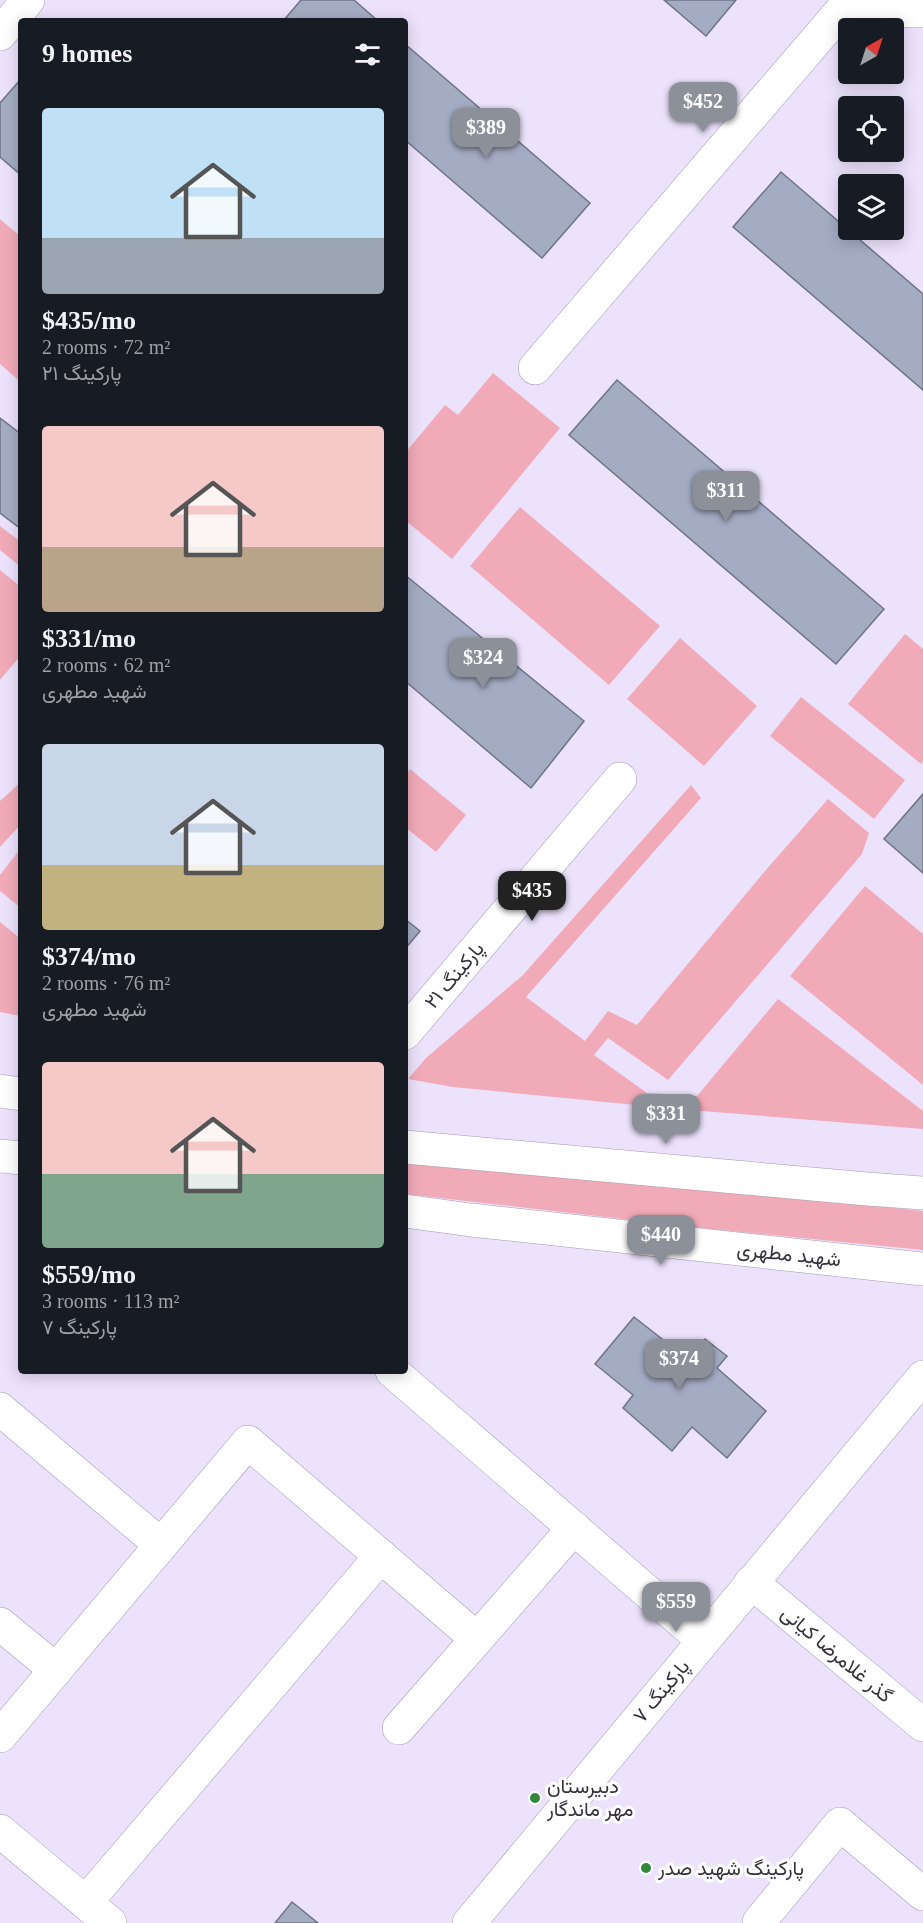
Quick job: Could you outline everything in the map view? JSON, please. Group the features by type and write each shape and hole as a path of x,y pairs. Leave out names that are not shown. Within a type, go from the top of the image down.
{"street":[{"path":"0,34 28,0"},
{"path":"535,368 842,10 923,11"},
{"name":"پارکینگ ۲۱","path":"408,1029 620,778"},
{"path":"0,1091 18,1094"},
{"path":"408,1147 923,1193"},
{"path":"0,1156 18,1158"},
{"name":"شهید مطهری","path":"408,1211 923,1269"},
{"path":"395,1374 703,1640"},
{"name":"پارکینگ ۷","path":"469,1923 923,1377"},
{"path":"0,1409 161,1545"},
{"path":"0,1736 248,1442 477,1639"},
{"path":"399,1728 574,1528"},
{"path":"86,1902 381,1557"},
{"name":"گذر غلامرضا کیانی","path":"751,1582 923,1725"},
{"path":"0,1624 56,1670"},
{"path":"759,1922 840,1824 923,1894"},
{"path":"0,1831 110,1923"}],"shaded area":[{"path":"0,219 18,234 18,379 0,364"},
{"path":"493,373 560,428 452,559 408,522 408,449 445,405 458,415"},
{"path":"520,507 660,626 609,685 470,566"},
{"path":"0,526 18,540 18,565 0,550"},
{"path":"0,570 18,585 18,659 0,680"},
{"path":"905,634 923,649 923,761 921,764 848,704"},
{"path":"680,638 757,706 704,766 627,699"},
{"path":"801,697 905,780 874,819 770,736"},
{"path":"410,769 466,815 436,852 408,829 408,772"},
{"path":"18,785 18,827 0,847 0,801"},
{"path":"691,785 701,798 526,997 585,1041 608,1011 637,1025 828,799 869,833 862,854 668,1080 608,1038 594,1055 647,1093 697,1096 778,999 923,1111 923,1129 677,1109 453,1087 408,1079 426,1058 523,975"},
{"path":"18,852 18,906 0,891 0,875"},
{"path":"865,886 923,934 923,1085 790,976"},
{"path":"0,922 18,937 18,1015 0,1012"},
{"path":"408,1158 923,1211 923,1250 701,1228 408,1194"}],"building":[{"path":"301,0 354,0 375,18 286,18"},
{"path":"664,0 736,0 706,36"},
{"path":"408,47 590,203 542,258 408,143"},
{"path":"18,82 18,172 0,157 0,103"},
{"path":"781,172 838,221 838,240 860,240 923,294 923,390 733,227"},
{"path":"617,380 884,609 836,664 569,435"},
{"path":"0,418 18,432 18,527 0,513"},
{"path":"408,577 584,721 531,788 408,684"},
{"path":"923,794 923,873 884,839"},
{"path":"408,921 420,931 408,945"},
{"path":"634,1317 675,1349 671,1354 684,1365 705,1339 727,1356 717,1368 766,1411 727,1458 692,1427 672,1451 623,1408 633,1395 595,1364"},
{"path":"292,1902 318,1923 275,1923"}],"place":[{"name":"دبیرستان مهر ماندگار","path":"535,1798"},
{"name":"پارکینگ شهید صدر","path":"646,1868"}]}
